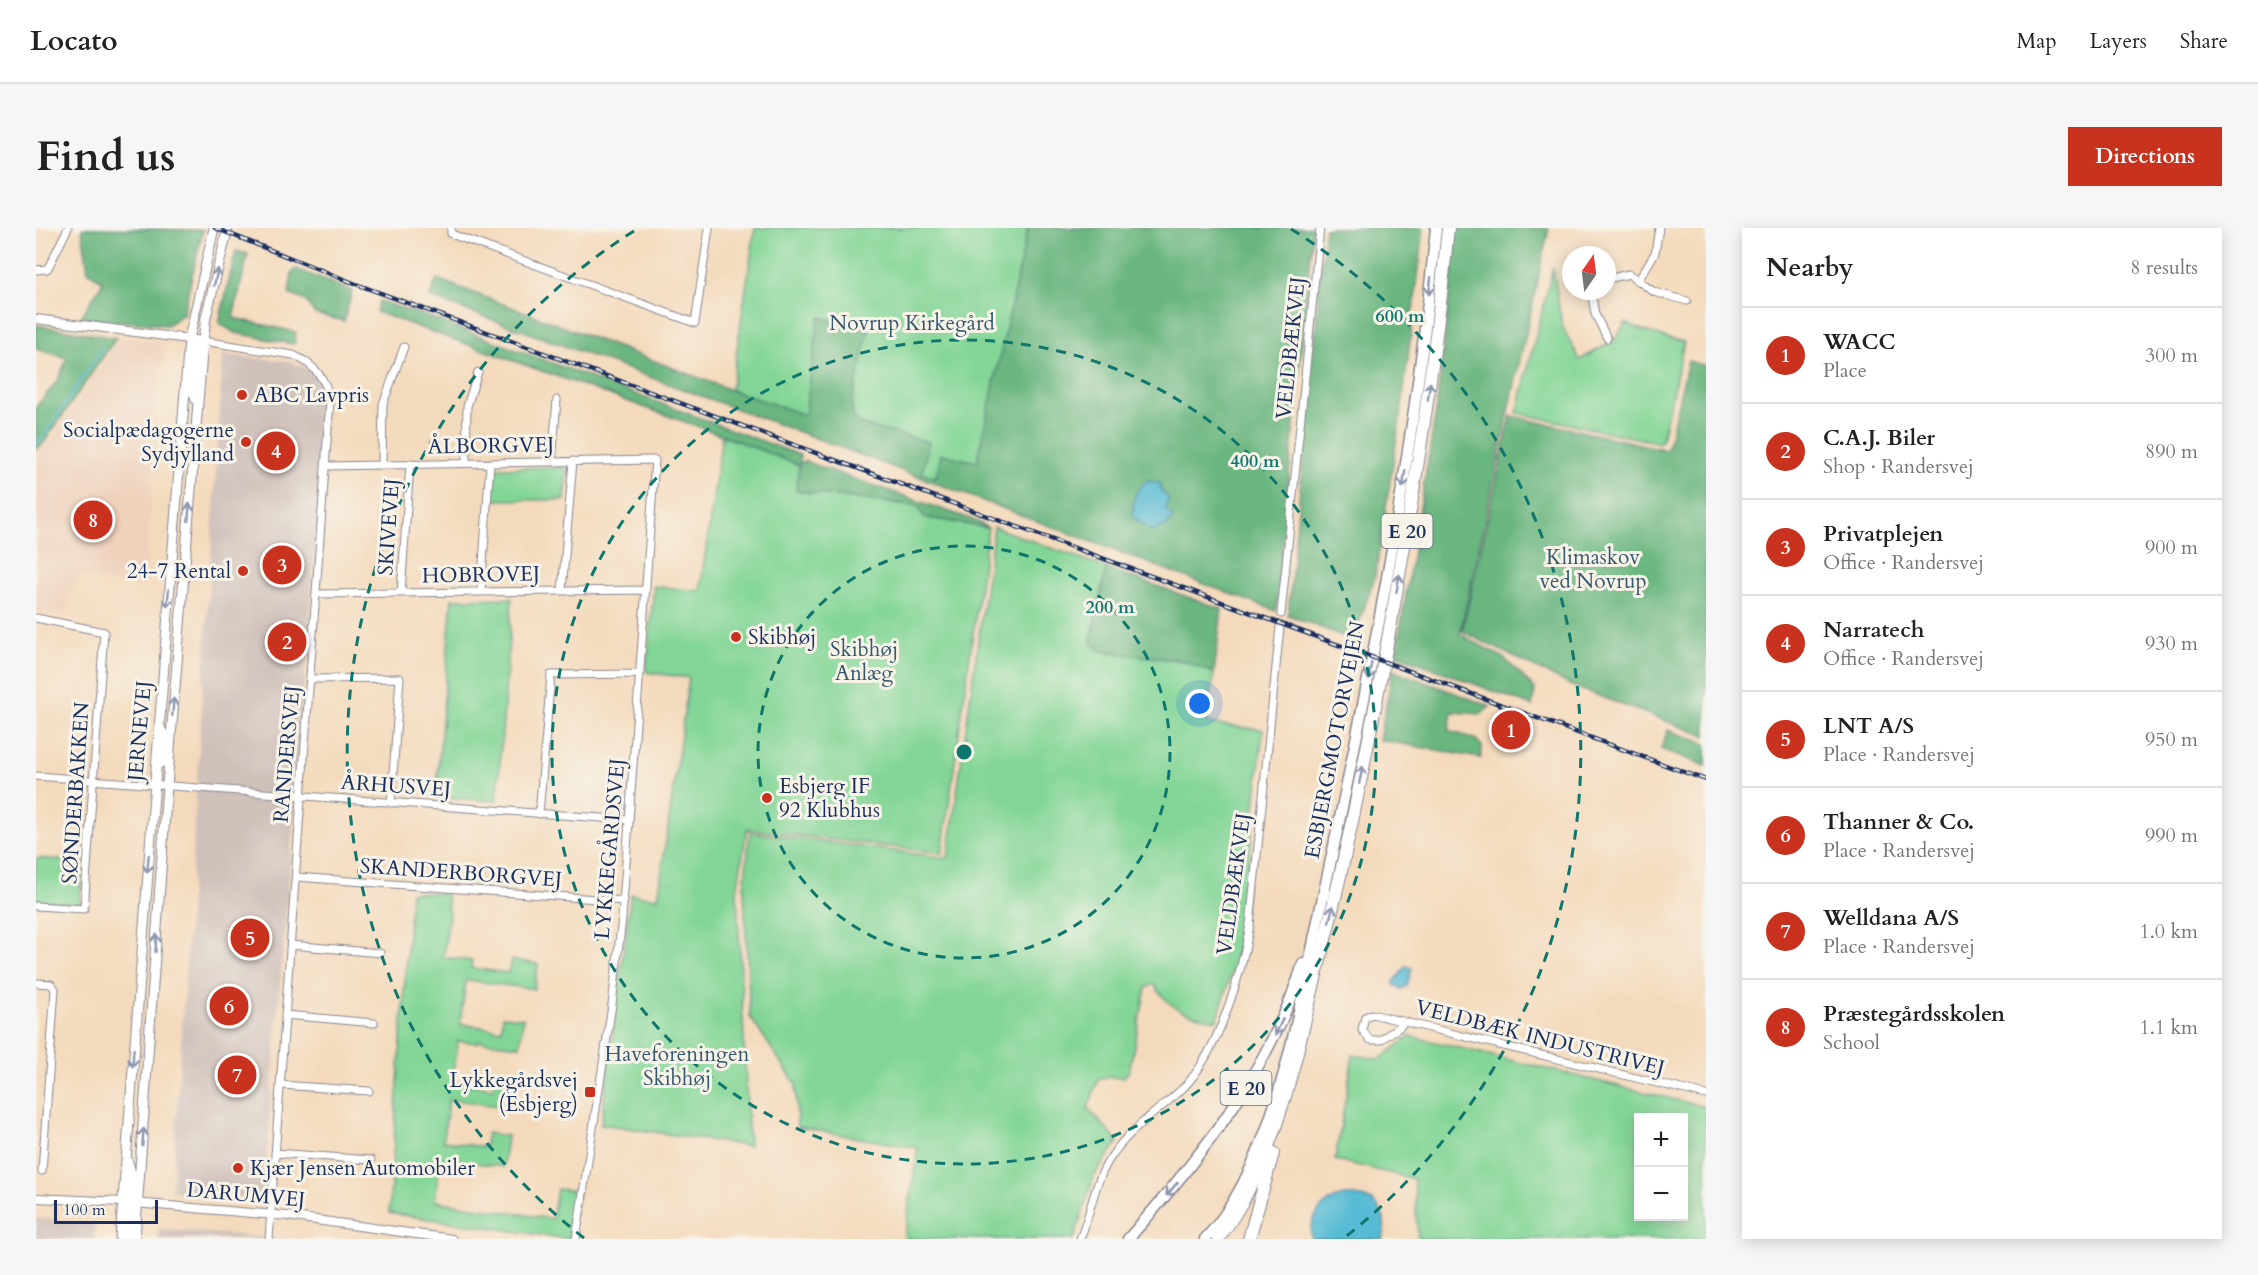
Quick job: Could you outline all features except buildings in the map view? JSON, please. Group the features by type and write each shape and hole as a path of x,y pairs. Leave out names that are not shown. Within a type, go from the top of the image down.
{"highway":[{"name":"ESBJERGMOTORVEJEN","path":"1205,1239 1216,1228 1239,1193 1255,1159 1269,1119 1307,978 1360,725 1395,534 1421,362 1436,228"},
{"name":"ESBJERGMOTORVEJEN","path":"1218,1239 1247,1196 1259,1170 1292,1072 1331,917 1375,710 1407,535 1426,409 1448,228"},
{"name":"E 20","path":"1128,1239 1192,1164 1257,1070 1287,1009 1320,912"},
{"path":"1249,1239 1280,1126 1292,1072"}],"main road":[{"name":"JERNEVEJ","path":"135,1239 163,843 160,780 164,736 159,722 189,339 214,228"},
{"name":"JERNEVEJ","path":"120,1239 160,785 203,341 206,317 228,228"},
{"path":"202,276 203,296 196,332 203,341"},
{"path":"189,339 196,347 192,388 198,405"},
{"path":"126,1154 131,1173 130,1197 138,1203"},
{"path":"123,1202 130,1208 128,1239"}],"street":[{"path":"36,270 46,269 49,266 68,228"},
{"path":"451,228 451,234 695,323 709,228"},
{"name":"VELDBÆKVEJ","path":"1281,614 1320,228"},
{"path":"1638,281 1655,253 1659,228"},
{"path":"1616,277 1629,273 1654,292 1687,301"},
{"path":"1593,300 1595,314 1607,338"},
{"name":"RANDERSVEJ","path":"36,319 203,341 293,356 311,365 318,372 324,381 330,400 312,679 269,1239"},
{"path":"382,465 383,404 405,348"},
{"path":"466,463 467,406 478,372"},
{"path":"552,462 557,400"},
{"name":"ÅLBORGVEJ","path":"327,466 655,460"},
{"name":"LYKKEGÅRDSVEJ","path":"576,1239 612,1005 624,901 655,460"},
{"path":"562,591 573,461"},
{"path":"481,592 490,463"},
{"name":"SKIVEVEJ","path":"401,593 411,464"},
{"name":"HOBROVEJ","path":"318,594 646,590"},
{"name":"SØNDERBAKKEN","path":"36,618 104,632 84,909 36,906"},
{"name":"VELDBÆKVEJ","path":"1080,1239 1103,1168 1127,1136 1185,1087 1206,1060 1229,1001 1250,925 1280,627"},
{"path":"539,813 551,675 640,674"},
{"path":"312,679 400,678 392,802"},
{"name":"ÅRHUSVEJ","path":"36,776 629,820"},
{"name":"SKANDERBORGVEJ","path":"296,877 624,901"},
{"path":"291,945 380,953"},
{"path":"36,983 51,984 55,989 40,1144 42,1171"},
{"name":"VELDBÆK INDUSTRIVEJ","path":"1402,1021 1401,1026 1380,1040 1366,1038 1362,1030 1364,1020 1369,1014 1402,1021 1706,1095"},
{"path":"285,1016 374,1023"},
{"path":"280,1085 369,1091"},
{"path":"275,1154 371,1160"},
{"name":"DARUMVEJ","path":"36,1198 138,1203 271,1215 338,1222 452,1239"}],"shaded area":[{"path":"122,337 166,343 145,461 154,464 144,588 77,575 66,617 36,612 36,455 49,442"},
{"path":"223,355 289,361 307,368 316,377 327,401 263,1199 172,1191"},
{"path":"36,1218 96,1223 94,1239 36,1239"},
{"path":"159,1229 290,1239 158,1239"}],"green space":[{"path":"82,228 203,230 183,314 167,325 80,318 103,282 88,271"},
{"name":"Novrup Kirkegård","path":"755,228 1028,228 970,496 731,390"},
{"path":"1028,228 1313,228 1276,611 802,433 430,297 437,279 731,390 805,415 819,317 869,329 852,403 853,416 862,425 929,442 922,473 936,477 941,454 977,462"},
{"path":"1325,228 1424,228 1402,406 1375,577 1353,640 1288,615"},
{"path":"1457,228 1549,228 1460,634 1504,658 1535,689 1532,706 1396,654 1436,411"},
{"path":"236,251 248,254 233,318 296,332 294,344 235,333 219,323"},
{"path":"1553,267 1562,326 1580,360 1616,339 1625,323 1653,334 1684,342 1661,443 1517,413"},
{"path":"296,269 352,291 344,321 315,314 306,301 289,294 292,272"},
{"path":"379,301 423,315 800,455 800,464 804,461 976,521 988,528 924,517 918,506 796,491 799,465 722,435 376,312"},
{"path":"36,325 116,338 43,444 36,449 36,407 58,380 67,358 36,349"},
{"name":"Klimaskov ved Novrup","path":"1688,361 1706,366 1706,736 1572,686 1462,631 1511,416 1667,450"},
{"path":"722,435 799,465 796,491 919,506 924,517 988,528 942,853 747,829 737,891 749,1146 601,1124 631,894 658,898 689,678 646,672 654,586 700,591"},
{"path":"563,467 567,470 565,500 493,500 495,471 498,468"},
{"path":"994,527 1106,568 1091,642 1101,651 1185,661 1214,673 1207,723 1263,730 1243,919 1238,951 1217,1020 1189,1013 1173,1006 1154,984 1146,988 1129,1071 1124,1077 1099,1078 1088,1108 1118,1142 1094,1176 1074,1239 904,1239 918,1148 797,1127 796,1084 750,1017 744,888 750,832 948,858"},
{"path":"1106,568 1222,609 1214,673 1185,661 1101,651 1091,642"},
{"path":"512,598 497,801 436,797 452,599"},
{"path":"1393,670 1490,706 1482,714 1452,712 1449,731 1475,739 1482,746 1481,758 1379,740"},
{"path":"1668,730 1706,744 1706,766 1661,749"},
{"path":"36,858 83,861 80,904 36,900"},
{"path":"411,892 446,894 449,916 443,957 472,961 471,968 508,973 511,960 538,964 534,989 466,980 460,1024 501,1030 503,1016 523,1018 520,1046 458,1041 452,1082 493,1088 495,1073 517,1076 512,1108 449,1099 443,1141 485,1147 487,1133 507,1136 503,1167 441,1158 435,1201 552,1219 557,1189 579,1191 569,1239 389,1213"},
{"path":"1410,1036 1706,1107 1706,1239 1418,1239 1414,1179 1335,1160 1353,1055 1380,1059"}],"water":[{"path":"1147,481 1160,483 1161,490 1168,498 1166,511 1173,516 1166,527 1151,530 1133,517 1135,497"},
{"path":"1406,966 1412,968 1407,986 1401,989 1393,983"},
{"path":"1344,1196 1364,1197 1377,1206 1384,1220 1383,1239 1311,1239 1312,1224 1319,1211 1330,1201"}],"waterway":[{"path":"36,443 42,439 103,347"}],"railway":[{"path":"215,228 356,284 1706,780"}],"place":[{"name":"ABC Lavpris","path":"242,395"},
{"name":"Socialpædagogerne Sydjylland","path":"246,442"},
{"name":"Narratech","path":"276,451"},
{"name":"Præstegårdsskolen","path":"93,520"},
{"name":"Privatplejen","path":"282,565"},
{"name":"24-7 Rental","path":"243,571"},
{"name":"Skibhøj","path":"736,637"},
{"name":"C.A.J. Biler","path":"287,642"},
{"name":"WACC","path":"1511,730"},
{"name":"Esbjerg IF 92 Klubhus","path":"767,798"},
{"name":"LNT A/S","path":"250,938"},
{"name":"Thanner & Co.","path":"229,1006"},
{"name":"Welldana A/S","path":"237,1075"},
{"name":"Lykkegårdsvej (Esbjerg)","path":"590,1092"},
{"name":"Kjær Jensen Automobiler","path":"238,1168"}],"park label":[{"name":"Skibhøj Anlæg","path":"864,661"},
{"name":"Haveforeningen Skibhøj","path":"677,1066"}]}
